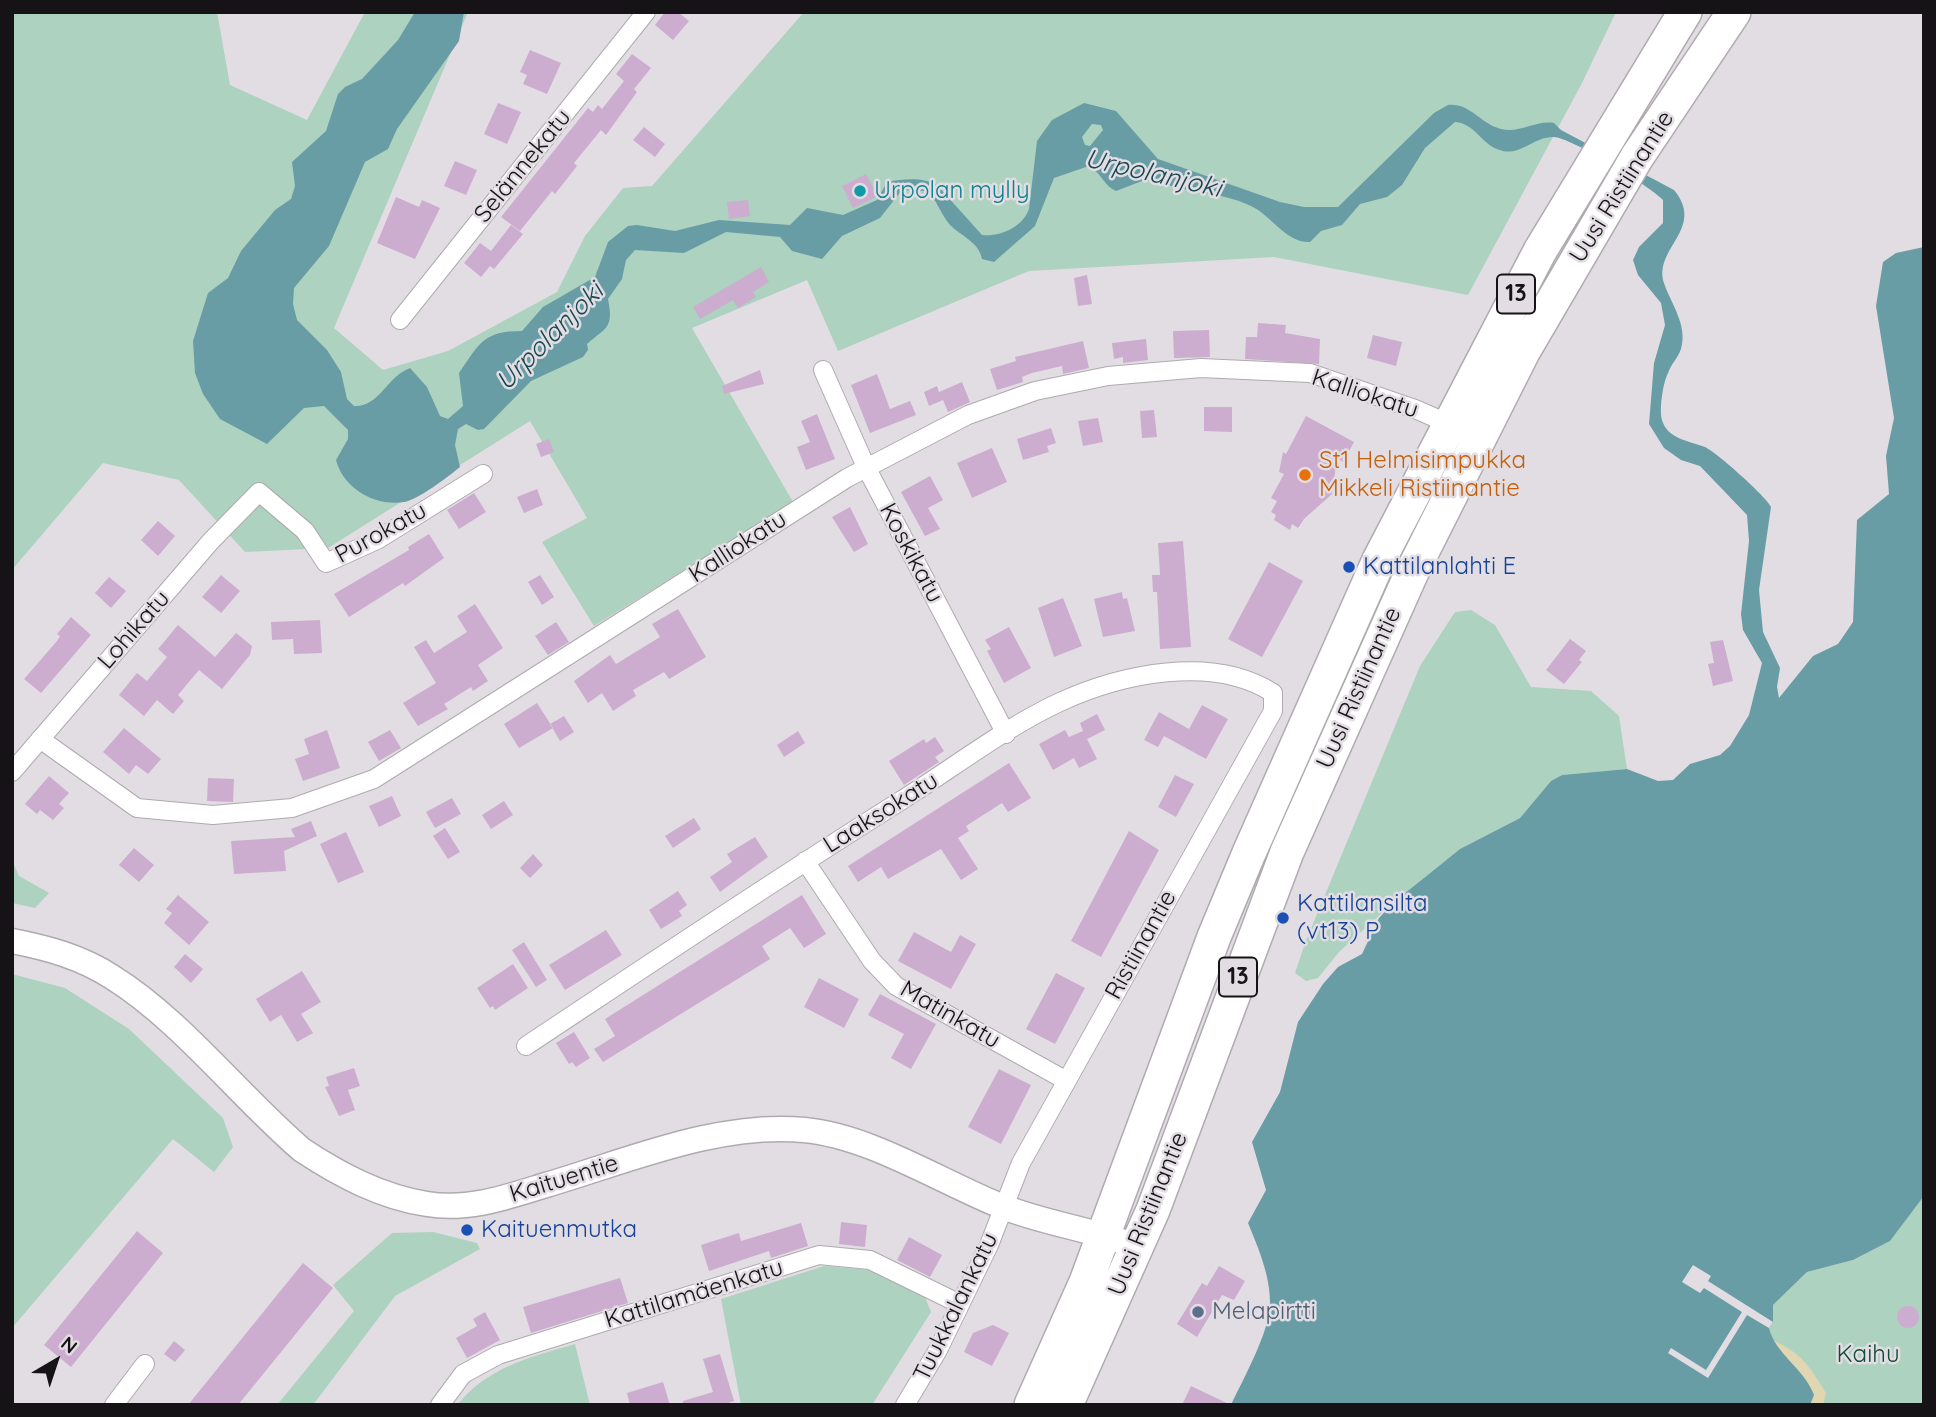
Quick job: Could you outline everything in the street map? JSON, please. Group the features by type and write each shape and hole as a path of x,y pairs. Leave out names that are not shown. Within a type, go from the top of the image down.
{"highway":[{"name":"Uusi Ristiinantie","path":"1066,1405 1137,1247 1287,852 1540,251 1685,12"},
{"name":"Uusi Ristiinantie","path":"1031,1405 1086,1282 1214,937 1254,840 1379,560 1629,170 1734,12"}],"street":[{"name":"Selännekatu","path":"400,320 646,12"},
{"name":"Kalliokatu","path":"40,739 136,808 212,815 292,808 374,779 866,467 968,415 1035,391 1108,376 1201,368 1310,373 1463,431"},
{"name":"Koskikatu","path":"823,370 866,467 1006,734"},
{"name":"Purokatu","path":"260,492 304,531 327,563 377,540 483,474"},
{"name":"Lohikatu","path":"12,772 211,541 260,492"},
{"name":"Laaksokatu","path":"526,1045 804,861 1059,702 1123,680 1205,672 1230,675 1266,688"},
{"name":"Ristiinantie","path":"1004,1207 1021,1163 1065,1080 1273,711 1273,693 1266,688"},
{"name":"Matinkatu","path":"804,861 872,961 896,986 1065,1080"},
{"name":"Kaituentie","path":"12,941 55,950 113,977 161,1015 302,1150 349,1178 394,1197 429,1205 488,1202 695,1140 733,1133 803,1130 861,1145 1004,1207 1103,1234 1137,1247"},
{"name":"Tuukkalankatu","path":"905,1405 922,1381 961,1304 1004,1207"},
{"name":"Kattilamäenkatu","path":"440,1405 463,1374 498,1355 819,1255 870,1260 961,1304"},
{"path":"114,1405 145,1364"}],"green space":[{"path":"12,12 217,12 230,85 307,120 365,12 468,12 334,328 383,370 448,351 557,292 585,236 623,188 652,186 804,12 1616,12 1582,83 1468,295 1274,257 1029,271 838,351 807,280 692,328 793,502 594,626 542,542 587,518 530,421 328,548 245,552 179,480 103,463 12,570"},
{"path":"1471,610 1495,625 1531,687 1591,691 1619,716 1627,769 1562,775 1551,781 1520,818 1460,849 1394,902 1339,952 1318,978 1306,981 1295,973 1305,943 1420,666 1455,612"},
{"path":"12,860 19,876 49,893 35,908 12,903"},
{"path":"12,974 65,988 129,1029 223,1118 233,1147 214,1172 173,1139 12,1328"},
{"name":"Kaihu","path":"1924,1196 1924,1405 1810,1405 1814,1395 1772,1340 1769,1328 1773,1322 1773,1305 1807,1272 1853,1260 1890,1241"},
{"path":"433,1232 477,1243 480,1249 395,1296 313,1405 277,1405 354,1311 333,1285 392,1233"},
{"path":"824,1266 870,1270 925,1297 931,1312 872,1405 741,1405 721,1299"},
{"path":"575,1344 590,1405 457,1405 482,1381 496,1372 526,1359"}],"sand":[{"path":"1772,1340 1798,1355 1810,1368 1826,1393 1823,1405 1810,1405 1814,1395"}],"water":[{"name":"Urpolanjoki","path":"415,12 464,12 459,41 397,129 388,149 365,162 329,246 294,288 293,304 297,320 327,350 341,372 347,399 354,406 370,402 402,372 410,368 427,387 440,416 448,419 463,406 459,373 478,347 490,336 522,331 543,307 595,277 608,242 628,226 675,231 719,220 790,225 807,208 843,215 877,200 887,182 913,179 937,185 982,235 1003,232 1022,221 1029,209 1037,141 1052,120 1084,103 1116,111 1158,159 1280,202 1304,207 1338,207 1434,113 1448,105 1463,107 1501,129 1514,130 1540,123 1554,123 1561,130 1674,190 1682,204 1682,227 1665,259 1663,271 1664,283 1681,323 1683,340 1665,383 1661,415 1669,431 1686,441 1705,447 1719,457 1771,507 1759,590 1763,632 1780,668 1777,687 1779,698 1813,656 1838,644 1853,622 1857,520 1889,494 1886,456 1894,418 1876,306 1883,262 1896,253 1924,247 1924,1196 1890,1241 1853,1260 1807,1272 1773,1305 1773,1322 1769,1328 1772,1337 1809,1385 1814,1395 1810,1405 1231,1405 1266,1326 1270,1302 1266,1271 1248,1223 1266,1190 1252,1142 1280,1092 1298,1022 1323,984 1338,967 1362,954 1379,918 1394,902 1460,849 1520,818 1551,781 1562,775 1627,769 1658,781 1673,780 1690,764 1720,755 1730,746 1749,715 1762,663 1743,630 1741,614 1749,541 1747,515 1700,466 1681,460 1664,448 1649,424 1654,363 1665,325 1661,303 1638,275 1633,260 1639,247 1663,223 1663,200 1609,163 1562,139 1546,138 1510,152 1503,151 1489,145 1469,127 1455,122 1425,148 1402,185 1387,197 1360,204 1342,225 1321,231 1310,242 1286,234 1259,210 1239,201 1153,180 1142,181 1116,191 1095,171 1086,167 1054,178 1035,226 994,262 982,259 977,248 950,225 928,191 902,190 880,218 842,236 822,259 792,251 780,237 726,232 684,253 635,250 626,260 622,279 608,299 609,322 604,330 587,344 588,350 583,357 531,381 484,429 478,430 466,424 458,429 455,445 460,467 425,492 410,500 393,503 362,493 346,479 336,460 348,439 348,430 324,406 304,408 267,444 220,419 203,394 195,373 193,341 208,293 228,278 241,251 275,210 291,199 295,186 292,162 326,131 338,94 345,87 362,79 398,40","holes":["1092,124 1101,125 1103,130 1090,146 1085,145 1082,137"]}],"pier":[{"name":"Kaihu","path":"1693,1265 1711,1276 1708,1281 1773,1322 1769,1328 1747,1315 1708,1378 1668,1353 1671,1348 1706,1370 1742,1312 1704,1288 1700,1293 1682,1282"}],"building":[{"path":"665,12 678,12 689,21 673,40 655,25"},
{"path":"530,50 561,63 547,94 523,84 527,75 520,72"},
{"path":"632,54 651,68 634,89 637,92 606,135 601,130 574,163 577,166 555,194 552,191 520,231 501,217 588,108 593,112 598,105 602,109 624,81 616,74"},
{"path":"498,103 521,112 507,144 484,134"},
{"path":"644,127 665,144 655,157 633,140"},
{"path":"455,161 477,170 466,195 444,186"},
{"name":"Urpolan mylly","path":"866,174 878,196 853,208 842,186"},
{"path":"396,197 419,207 422,200 440,208 415,259 377,243"},
{"path":"748,200 750,216 729,219 727,202"},
{"path":"511,225 523,234 494,269 490,266 481,277 464,263 480,243 491,251"},
{"path":"761,267 769,282 753,292 756,297 738,308 733,300 700,319 693,307"},
{"path":"1087,275 1092,304 1078,306 1074,278"},
{"path":"1258,323 1286,325 1285,333 1320,339 1319,364 1245,359 1246,337 1257,337"},
{"path":"1209,330 1210,357 1174,358 1173,331"},
{"path":"1373,335 1402,342 1396,366 1367,358"},
{"path":"1146,339 1148,360 1123,363 1123,357 1114,359 1112,343"},
{"path":"1083,341 1089,368 1063,374 1062,366 1032,373 1022,377 1023,382 997,390 990,369 1016,361 1015,357"},
{"path":"760,370 764,384 724,394 722,386"},
{"path":"877,374 890,409 910,401 916,415 870,433 851,385"},
{"path":"962,382 970,402 948,412 943,400 929,406 924,392 937,386 939,392"},
{"path":"1204,407 1232,407 1232,432 1204,431"},
{"path":"1154,410 1157,437 1142,438 1140,411"},
{"path":"817,414 835,459 806,470 797,447 810,442 801,421"},
{"path":"1306,416 1354,442 1343,462 1337,458 1332,494 1304,519 1298,528 1292,524 1290,530 1274,520 1276,515 1271,512 1277,501 1271,498 1284,474 1279,472 1283,452 1286,454"},
{"path":"1098,418 1103,442 1083,446 1078,421"},
{"path":"1051,428 1056,443 1047,446 1049,452 1023,460 1017,439"},
{"path":"549,439 554,452 541,457 536,444"},
{"path":"992,448 1007,482 972,498 957,463"},
{"path":"930,476 943,500 928,508 940,529 925,536 901,492"},
{"path":"537,489 543,505 524,513 517,497"},
{"path":"474,493 486,512 459,529 447,510"},
{"path":"850,507 868,544 854,552 832,517"},
{"path":"158,521 175,536 158,556 141,540"},
{"path":"429,534 444,558 405,586 403,583 349,617 334,594 409,550 408,547"},
{"path":"1183,541 1191,647 1160,649 1157,592 1153,592 1152,575 1160,575 1158,543"},
{"path":"1269,562 1303,581 1262,657 1228,639"},
{"path":"221,575 240,591 221,613 202,597"},
{"path":"540,575 554,597 542,605 528,582"},
{"path":"109,577 126,591 111,608 95,593"},
{"path":"1122,592 1123,599 1127,598 1135,631 1103,637 1094,599"},
{"path":"1063,598 1082,646 1054,657 1038,608"},
{"path":"475,604 503,648 478,665 488,681 473,691 471,687 444,704 448,709 418,726 403,703 436,683 414,647 426,640 434,653 467,632 457,616"},
{"path":"678,609 706,657 669,679 664,672 633,690 636,696 613,711 602,693 588,703 574,681 610,655 616,664 660,637 652,624"},
{"path":"71,617 91,635 41,693 24,679 57,641 60,636 57,634"},
{"path":"320,620 322,653 294,654 293,639 272,640 271,622"},
{"path":"556,622 569,642 548,655 535,636"},
{"path":"178,625 215,657 236,633 252,646 250,655 222,689 199,670 178,695 184,701 173,714 157,700 144,716 119,695 137,673 147,681 167,657 158,649"},
{"path":"1009,627 1031,668 1004,683 987,651 991,649 985,640"},
{"path":"1570,639 1586,651 1579,660 1582,662 1564,684 1546,670"},
{"path":"1723,640 1733,681 1713,686 1708,664 1714,663 1710,642"},
{"path":"537,703 553,728 519,748 504,724"},
{"path":"1202,705 1228,719 1206,759 1164,736 1158,747 1144,740 1159,712 1189,729"},
{"path":"1097,714 1105,730 1087,739 1097,759 1079,768 1074,758 1053,770 1039,744 1065,730 1069,737 1083,731 1080,723"},
{"path":"564,716 574,732 560,741 550,724"},
{"path":"124,728 161,759 148,774 136,765 129,774 103,752"},
{"path":"327,730 340,768 303,781 295,759 309,754 304,739"},
{"path":"390,730 401,748 379,761 368,742"},
{"path":"798,731 805,743 784,757 777,745"},
{"path":"935,737 944,751 935,757 939,762 904,785 889,761 924,739 926,743"},
{"path":"1009,763 1031,798 1008,812 1002,803 966,826 969,831 958,838 978,869 961,880 941,849 888,879 881,867 858,882 848,866"},
{"path":"1175,775 1194,784 1176,817 1158,807"},
{"path":"49,776 69,793 59,804 64,808 53,820 40,810 37,814 25,804"},
{"path":"208,778 234,779 233,802 207,801"},
{"path":"392,796 401,816 379,827 369,806"},
{"path":"452,798 461,814 435,828 426,812"},
{"path":"504,801 513,815 491,829 482,815"},
{"path":"694,818 701,829 673,848 665,836"},
{"path":"311,821 317,836 284,851 286,871 234,874 231,841 295,837 291,829"},
{"path":"445,828 460,852 448,859 433,836"},
{"path":"1129,831 1159,850 1101,957 1071,941"},
{"path":"346,832 364,872 338,883 320,844"},
{"path":"755,837 768,857 720,892 710,877 732,862 727,854"},
{"path":"134,848 154,865 139,882 119,865"},
{"path":"533,854 543,865 530,878 520,868"},
{"path":"678,891 687,905 679,911 682,916 661,929 649,910"},
{"path":"178,895 209,922 189,945 164,923 172,913 166,909"},
{"path":"802,895 826,934 804,948 790,928 762,946 770,959 603,1062 594,1049 615,1036 605,1019"},
{"path":"606,930 622,955 565,990 549,965"},
{"path":"914,932 951,952 960,935 976,944 951,989 898,961"},
{"path":"524,942 547,980 536,987 512,950"},
{"path":"185,954 203,969 191,983 174,967"},
{"path":"513,964 528,988 495,1010 493,1006 490,1008 477,988"},
{"path":"302,971 321,1002 301,1014 313,1033 297,1042 281,1015 270,1022 256,999"},
{"path":"1056,973 1085,988 1055,1044 1026,1029"},
{"path":"819,978 859,999 844,1028 804,1007"},
{"path":"880,994 936,1024 911,1069 891,1058 904,1034 868,1015"},
{"path":"574,1032 590,1058 576,1067 572,1062 569,1064 556,1043"},
{"path":"354,1068 360,1086 348,1090 355,1110 339,1116 325,1087 329,1086 326,1077"},
{"path":"999,1069 1031,1085 1001,1144 968,1127"},
{"path":"841,1222 867,1225 865,1247 839,1244"},
{"path":"801,1223 808,1246 771,1258 769,1251 709,1271 701,1245 739,1233 741,1241"},
{"path":"137,1231 163,1253 71,1367 44,1345"},
{"path":"909,1237 942,1255 930,1277 897,1260"},
{"path":"303,1263 333,1288 238,1405 188,1405"},
{"name":"Melapirtti","path":"1219,1266 1245,1281 1234,1300 1222,1295 1197,1337 1177,1324 1202,1283 1207,1286"},
{"path":"620,1278 628,1303 531,1333 523,1307"},
{"path":"1908,1306 1916,1309 1919,1317 1916,1325 1908,1328 1900,1325 1897,1317 1900,1309"},
{"path":"485,1312 500,1340 467,1358 456,1338 477,1326 473,1319"},
{"path":"993,1325 1009,1333 992,1366 964,1352 973,1333"},
{"path":"174,1341 185,1350 175,1362 164,1354"},
{"path":"720,1354 734,1401 722,1405 683,1405 683,1401 713,1392 703,1359"},
{"path":"663,1382 670,1405 630,1405 627,1393"},
{"path":"1191,1386 1231,1405 1182,1405"}],"place":[{"name":"Urpolan mylly","path":"860,191"},
{"name":"St1 Helmisimpukka Mikkeli Ristiinantie","path":"1305,475"},
{"name":"Kattilanlahti E","path":"1349,567"},
{"name":"Kattilansilta (vt13) P","path":"1283,918"},
{"name":"Kaituenmutka","path":"467,1230"},
{"name":"Melapirtti","path":"1198,1312"}]}
